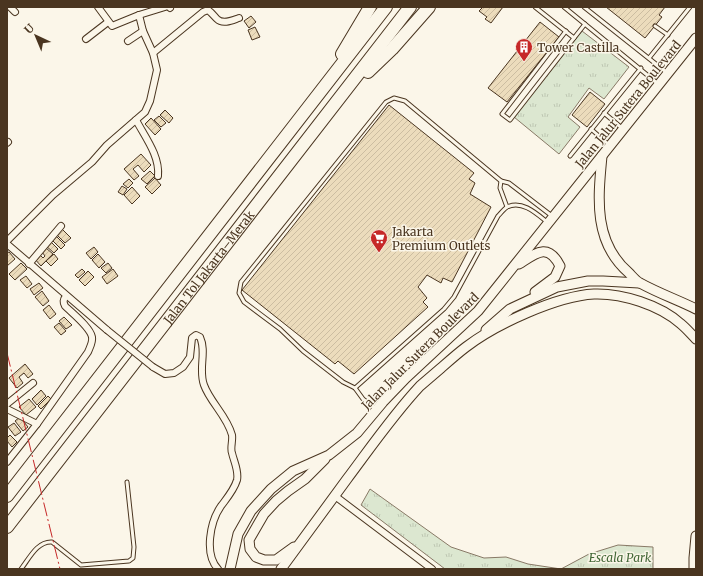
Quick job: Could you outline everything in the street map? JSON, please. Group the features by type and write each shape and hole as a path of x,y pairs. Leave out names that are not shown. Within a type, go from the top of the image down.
{"highway":[{"path":"314,99 370,7"},
{"name":"Jalan Tol Jakarta–Merak","path":"7,496 386,7"},
{"name":"Jalan Tol Jakarta–Merak","path":"7,527 410,7"},
{"path":"339,100 392,49 429,7"}],"main road":[{"name":"Jalan Jalur Sutera Boulevard","path":"230,569 238,534 251,511 271,489 293,471 329,455 357,432 406,378 478,310 696,38"},
{"path":"602,156 599,216 604,235 612,254 620,265 639,283 696,309"},
{"path":"467,346 510,309 540,290 555,277 560,266 555,256 548,252 538,252 518,264 504,279"},
{"path":"510,309 558,287 572,284 603,281 639,283"},
{"name":"Jalan Jalur Sutera Boulevard","path":"281,569 376,439 407,400 467,346 494,329 533,310 576,297 594,294 613,295 636,300 667,313 681,323 696,339"},
{"path":"300,543 276,560 264,560 256,557 250,549 249,540 264,514 276,501 305,479 329,455"},
{"path":"694,569 696,536"}],"street":[{"path":"10,7 15,12"},
{"path":"98,7 112,26 139,15 168,7"},
{"path":"153,53 203,12 208,10 210,11 219,21 222,22 239,18"},
{"path":"139,15 143,31 153,53 157,70 149,105 145,112 107,145 92,162 53,195 7,242 29,264 66,296 153,368 165,374 174,373 183,367 190,357 192,338 196,335 200,337 203,342 201,374 204,385 227,424 232,436 231,452 237,468 237,479 235,485 220,507 212,527 210,538 211,552 218,569"},
{"path":"86,39 108,22"},
{"path":"128,41 143,31"},
{"path":"136,120 154,152 159,169 158,176"},
{"path":"29,264 61,226"},
{"path":"7,462 37,424 88,352 92,344 90,331 65,306 63,302 66,296"},
{"path":"7,404 33,383"},
{"path":"7,409 37,424"},
{"path":"335,496 432,569"}],"lane":[{"path":"535,7 574,38"},
{"path":"564,7 659,84"},
{"path":"584,7 668,73"},
{"path":"649,58 690,7"},
{"path":"566,31 502,114 510,120 585,24"},
{"path":"655,26 668,35"},
{"path":"570,156 641,68"},
{"path":"376,410 363,399 355,388 343,382 303,351 280,329 244,302 239,293 240,282 386,102 394,98 405,101 501,181 509,183 550,220"},
{"path":"604,113 623,129"},
{"path":"592,129 610,145"},
{"path":"501,181 500,188 507,207"},
{"path":"355,388 444,309 454,297 498,216 507,207 519,205 529,208 550,220"},
{"path":"21,569 40,544 46,541 52,542 81,567 129,560 133,558 134,547 126,482"}],"green space":[{"path":"582,31 629,67 604,99 589,88 568,117 580,127 559,154 514,117"},
{"name":"Escala Park","path":"370,489 451,547 484,558 506,557 528,564 561,569 445,569 361,505"},
{"path":"618,545 653,547 653,569 561,569 589,554"}],"building":[{"path":"483,7 503,7 491,23 485,19 487,17 479,11"},
{"path":"606,7 665,7 659,15 662,17 645,38"},
{"path":"251,16 256,22 249,28 244,21"},
{"name":"Tower Castilla","path":"540,22 559,37 507,102 488,88"},
{"path":"255,27 260,37 252,40 248,30"},
{"path":"590,92 605,104 587,127 572,115"},
{"path":"389,105 474,173 469,179 475,183 470,194 491,207 452,282 443,278 441,283 427,275 418,287 427,298 423,302 428,307 354,374 338,361 335,364 242,290"},
{"path":"165,110 173,118 169,123 160,115"},
{"path":"159,116 166,123 161,127 154,120"},
{"path":"151,118 161,129 155,135 145,124"},
{"path":"141,154 151,165 144,172 138,165 133,169 139,176 134,180 124,169"},
{"path":"150,171 155,176 147,184 141,179"},
{"path":"155,178 161,185 152,194 145,187"},
{"path":"129,179 133,183 128,188 123,184"},
{"path":"122,186 127,189 123,195 118,192"},
{"path":"132,187 140,196 132,204 124,195"},
{"path":"61,228 71,238 65,243 56,234"},
{"path":"55,235 65,245 61,249 51,239"},
{"path":"50,241 58,249 54,253 45,245"},
{"path":"94,247 98,252 91,259 86,253"},
{"path":"46,248 53,254 41,266 34,258 39,254 43,258 45,256 42,252"},
{"path":"9,252 15,259 7,266 7,253"},
{"path":"54,254 58,259 51,266 46,261"},
{"path":"98,254 105,262 99,268 92,260"},
{"path":"21,263 27,269 15,280 9,274"},
{"path":"108,263 112,268 106,273 101,268"},
{"path":"82,269 85,272 78,278 75,275"},
{"path":"113,269 118,276 107,284 102,277"},
{"path":"88,271 94,277 85,286 79,280"},
{"path":"26,276 32,284 27,288 20,280"},
{"path":"39,283 43,288 34,295 30,289"},
{"path":"42,291 49,301 43,306 35,297"},
{"path":"49,305 56,314 50,319 43,310"},
{"path":"64,317 72,325 66,329 59,321"},
{"path":"59,323 66,331 61,335 54,327"},
{"path":"25,364 33,374 28,378 24,373 19,377 23,383 17,388 9,378"},
{"path":"41,390 46,396 37,405 32,399"},
{"path":"48,396 51,399 41,409 38,406"},
{"path":"29,399 36,407 26,415 19,407"},
{"path":"20,417 28,427 23,431 15,421"},
{"path":"14,423 21,432 15,436 8,427"},
{"path":"10,435 17,442 12,447 7,441 7,438"}],"power":[{"path":"7,353 60,569"}],"place":[{"name":"Tower Castilla","path":"524,62"},
{"name":"Jakarta Premium Outlets","path":"379,253"}]}
